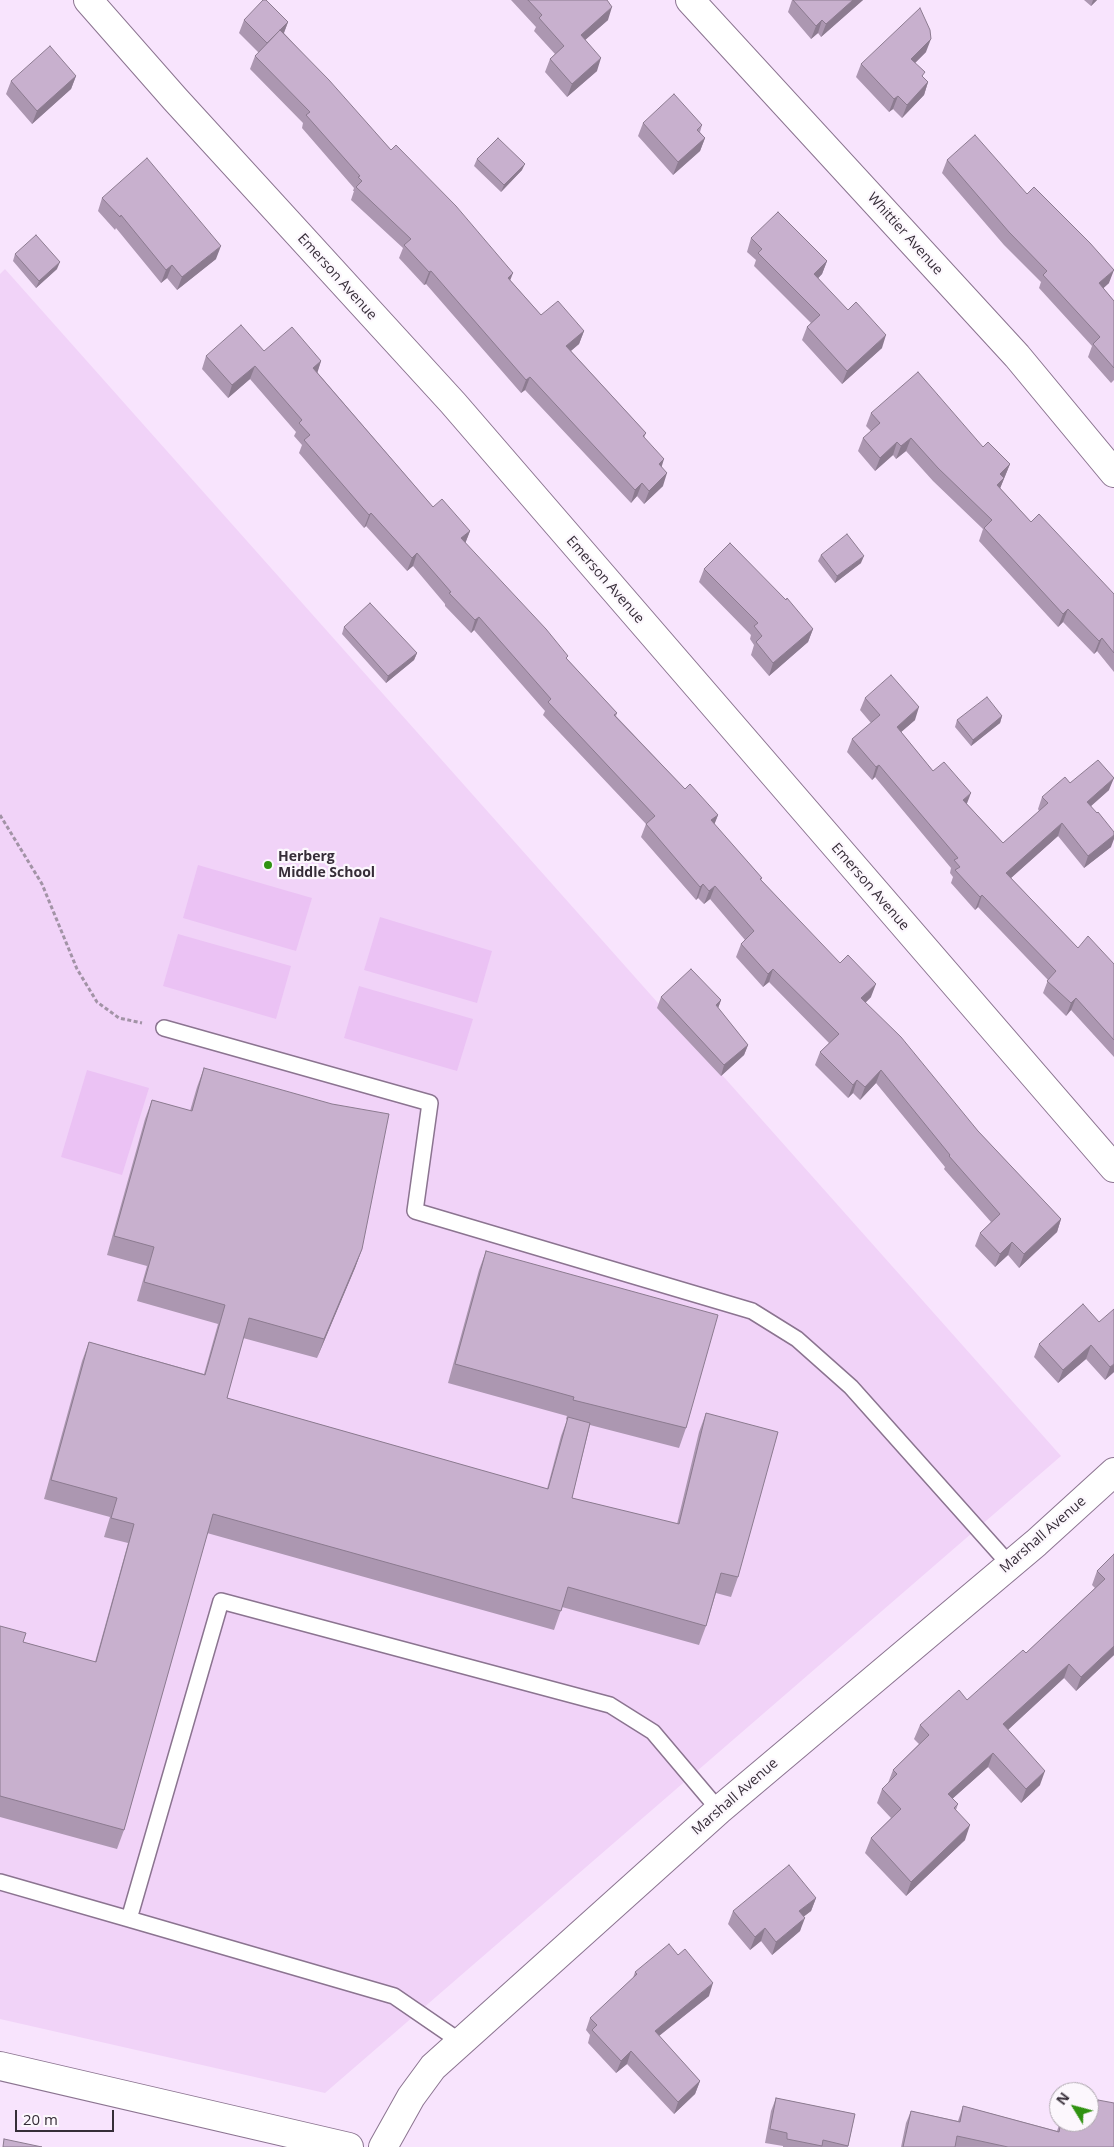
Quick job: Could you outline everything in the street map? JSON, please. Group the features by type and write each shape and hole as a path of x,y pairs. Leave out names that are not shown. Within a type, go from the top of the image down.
{"street":[{"name":"Emerson Avenue","path":"88,0 175,99 453,403 1114,1168"},
{"name":"Whittier Avenue","path":"690,0 1016,356 1114,472"},
{"name":"Marshall Avenue","path":"383,2147 416,2089 433,2067 719,1810 1010,1565 1114,1472"},
{"path":"0,2066 349,2147"}],"lane":[{"path":"164,1028 430,1103 415,1211 752,1311 797,1339 851,1387 1010,1565"},
{"path":"129,1919 222,1601 610,1705 653,1732 719,1810"},
{"path":"0,1882 394,1996 461,2042"}],"path":[{"path":"0,815 42,884 77,969 97,1002 119,1018 164,1028"}],"shaded area":[{"name":"Herberg Middle School","path":"5,269 1061,1456 325,2093 0,2019 0,274"},
{"path":"198,865 312,898 296,951 183,918"},
{"path":"380,917 492,951 477,1003 364,970"},
{"path":"178,934 291,966 276,1019 163,986"},
{"path":"359,986 473,1019 457,1071 344,1038"},
{"path":"87,1070 149,1088 122,1175 61,1157"}],"building":[{"path":"263,0 266,0 288,22 267,43 244,20"},
{"path":"528,0 607,0 612,7 581,35 601,58 572,84 550,59 564,46 539,18 542,15"},
{"path":"793,0 853,0 826,24 822,20 816,26"},
{"path":"920,8 930,30 931,39 911,59 925,72 922,76 928,82 907,105 898,96 894,99 861,64"},
{"path":"280,30 329,80 391,150 396,145 456,206 513,273 508,278 541,315 558,301 584,331 566,346 646,433 643,436 664,459 659,464 667,473 649,491 642,483 635,490 530,377 526,380 431,271 429,272 404,245 411,239 356,187 362,181 358,177 360,176 306,115 310,112 255,56"},
{"path":"50,46 76,76 37,111 11,81"},
{"path":"674,94 702,125 697,130 705,138 678,162 643,123"},
{"path":"975,135 1027,194 1034,187 1114,270 1099,283 1114,301 1114,368 1093,344 1100,337 1043,275 1047,271 1009,232 947,160"},
{"path":"498,138 525,164 504,185 477,159"},
{"path":"147,158 221,246 182,277 172,265 166,270 121,215 120,217 102,198"},
{"path":"778,212 827,261 814,274 848,310 856,302 886,335 847,371 807,327 820,315 758,253 762,249 751,238"},
{"path":"36,235 60,262 39,281 15,254"},
{"path":"241,325 264,351 292,327 321,361 313,368 433,507 442,499 470,531 461,538 546,629 568,656 566,658 617,713 614,715 685,789 690,784 718,815 711,820 762,878 760,879 840,963 848,955 876,984 861,998 901,1037 978,1131 1061,1219 1024,1254 1012,1242 1000,1254 980,1233 1000,1214 949,1156 881,1070 865,1087 857,1080 853,1085 820,1052 839,1034 773,969 768,974 741,944 754,931 715,886 709,891 703,884 700,887 646,824 655,816 548,702 551,699 479,617 475,620 449,593 451,592 417,553 412,558 371,513 369,515 304,440 310,435 299,423 302,420 255,366 232,385 206,356"},
{"path":"918,372 983,447 988,442 1010,464 1000,474 1004,478 997,485 1031,522 1039,514 1114,594 1114,653 1102,638 1099,641 1068,609 1063,614 984,528 992,520 938,468 911,438 901,446 897,442 880,458 863,438 880,423 871,413"},
{"path":"847,534 864,556 837,576 821,555"},
{"path":"730,543 786,600 787,598 813,629 773,663 756,642 762,636 754,626 758,623 704,569"},
{"path":"370,603 417,653 388,676 344,627"},
{"path":"891,675 919,707 897,727 933,771 944,762 971,793 963,800 1003,843 1048,803 1042,797 1065,777 1070,783 1098,760 1114,778 1087,802 1098,812 1114,832 1114,835 1088,856 1062,823 1006,873 1078,948 1088,936 1114,964 1114,1040 1076,998 1071,1003 1047,981 1056,971 955,870 960,867 954,860 958,858 879,765 876,767 852,739 880,715 865,698"},
{"path":"987,697 1002,716 973,740 957,720"},
{"path":"691,969 721,1000 716,1005 748,1045 724,1065 661,997"},
{"path":"204,1068 332,1104 389,1114 362,1249 324,1339 249,1318 227,1398 548,1489 568,1417 590,1423 572,1498 679,1524 706,1413 778,1432 738,1577 721,1573 706,1626 568,1587 561,1611 213,1514 124,1830 0,1796 0,1626 26,1633 23,1642 96,1662 134,1524 111,1518 117,1498 51,1480 89,1342 205,1375 225,1305 144,1282 154,1247 114,1236 152,1100 192,1111"},
{"path":"486,1251 718,1315 686,1428 573,1400 574,1397 455,1364"},
{"path":"1083,1304 1099,1322 1114,1309 1114,1364 1110,1367 1091,1345 1063,1370 1039,1344"},
{"path":"1114,1554 1114,1646 1081,1677 1069,1664 1003,1724 1045,1771 1026,1789 993,1753 948,1794 958,1804 954,1808 970,1825 911,1882 871,1838 901,1809 882,1789 897,1774 893,1770 929,1735 920,1725 959,1690 967,1700 1023,1650 1026,1653 1105,1579 1097,1571"},
{"path":"789,1865 816,1898 799,1911 805,1918 776,1942 765,1928 755,1937 733,1911"},
{"path":"669,1944 678,1955 685,1949 713,1983 655,2031 700,2081 678,2102 631,2051 621,2061 592,2030 597,2025 590,2018 637,1974 635,1972"},
{"path":"776,2098 855,2114 848,2146 823,2140 822,2146 787,2139 787,2133 770,2129"},
{"path":"1099,2100 1114,2103 1114,2147 1008,2147 957,2136 955,2147 903,2147 911,2111 960,2122 963,2106 1049,2129 1049,2132 1099,2132"},
{"path":"4,2139 42,2147 3,2147"}],"place":[{"name":"Herberg Middle School","path":"268,865"}]}
